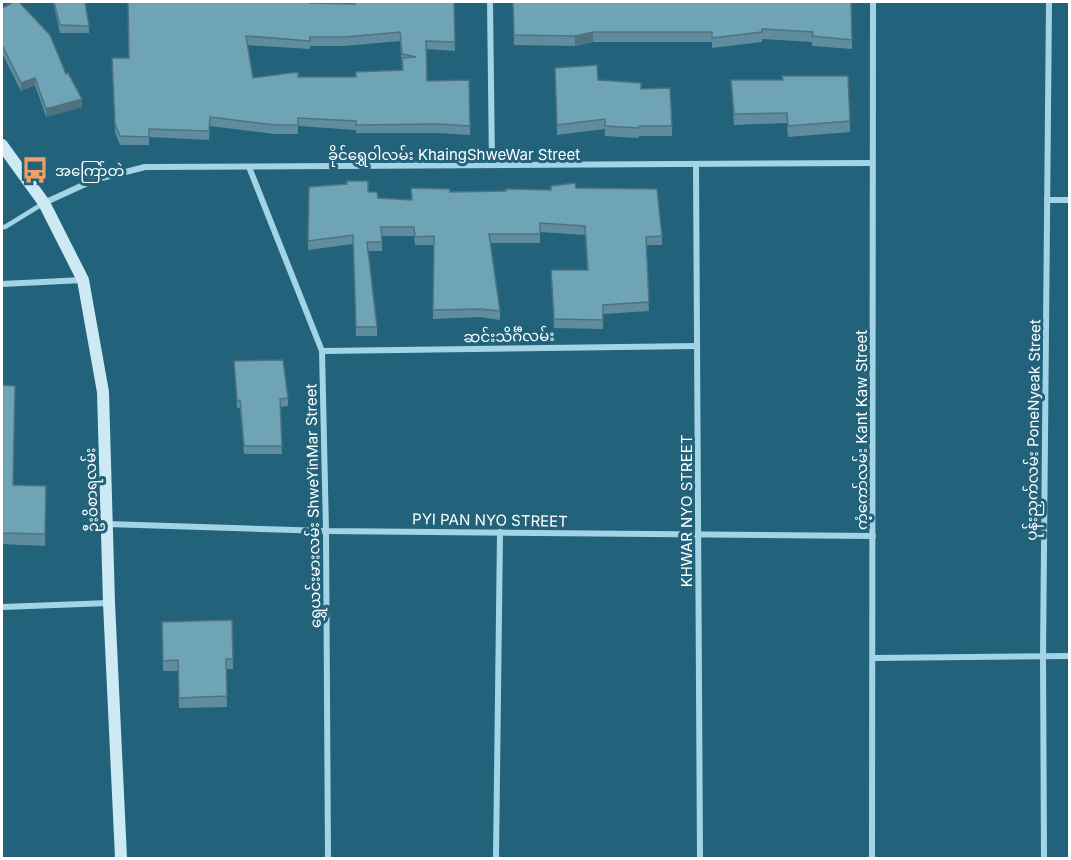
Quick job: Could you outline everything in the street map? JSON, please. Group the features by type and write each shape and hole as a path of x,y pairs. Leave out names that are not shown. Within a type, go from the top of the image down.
{"main road":[{"name":"ဦးဝိစာရလမ်း","path":"2,145 44,203 83,280 103,392 109,603 121,858"}],"street":[{"path":"490,2 492,165"},
{"name":"ကံ့ကော်လမ်း Kant Kaw Street","path":"872,858 873,2"},
{"name":"ပုန်းညှက်လမ်း PoneNyeak Street","path":"1044,858 1043,657 1049,2"},
{"name":"ခိုင်ရွှေဝါလမ်း KhaingShweWar Street","path":"44,203 94,180 145,167 872,163"},
{"name":"KHWAR NYO STREET","path":"696,164 700,858"},
{"name":"ရွှေယင်းမားလမ်း ShweYinMar Street","path":"249,167 322,351 326,531 328,858"},
{"path":"1047,200 1070,200"},
{"path":"2,284 83,280"},
{"name":"ဆင်းသိင်္ဂီလမ်း","path":"322,351 697,346"},
{"name":"PYI PAN NYO STREET","path":"107,524 326,531 873,536"},
{"path":"496,858 500,532"},
{"path":"2,607 109,603"},
{"path":"873,658 1070,656"}],"lane":[{"path":"2,227 44,203"}],"building":[{"path":"19,2 50,35 66,74 68,73 82,99 46,109 35,78 21,83 2,45 2,8"},
{"path":"54,2 85,2 89,26 60,25"},
{"path":"128,2 355,4 355,2 454,2 455,42 426,41 427,81 469,80 470,126 356,125 356,121 298,118 298,125 275,125 210,117 209,131 149,129 149,137 120,136 115,124 112,58 129,58","holes":["400,32 402,54 416,57 402,58 403,70 356,72 356,77 298,77 298,72 253,78 246,36 310,41 310,37 345,37"]},
{"path":"513,2 851,2 852,40 812,36 813,32 762,29 762,32 712,38 712,32 593,32 575,36 514,35"},
{"path":"597,65 598,80 641,83 641,89 670,88 672,126 639,126 639,128 605,126 605,119 557,125 555,68"},
{"path":"782,76 848,76 850,121 788,126 787,113 734,114 731,80 783,80"},
{"path":"347,181 368,181 368,192 377,192 378,198 412,200 411,188 450,189 450,192 506,191 506,189 551,190 551,186 575,183 576,188 657,189 662,236 646,237 649,302 603,305 603,320 554,319 551,270 588,270 585,226 540,223 540,234 489,234 500,311 433,310 434,236 415,237 414,227 381,227 382,242 367,242 377,327 356,327 353,235 308,241 309,187 347,184"},
{"path":"283,360 288,398 280,399 282,446 244,446 234,361"},
{"path":"2,385 15,386 13,485 46,486 45,534 2,533"},
{"path":"232,620 233,659 226,659 227,696 179,698 178,660 163,661 162,622"}],"place":[{"name":"အကြော်တဲ","path":"35,170"}]}
